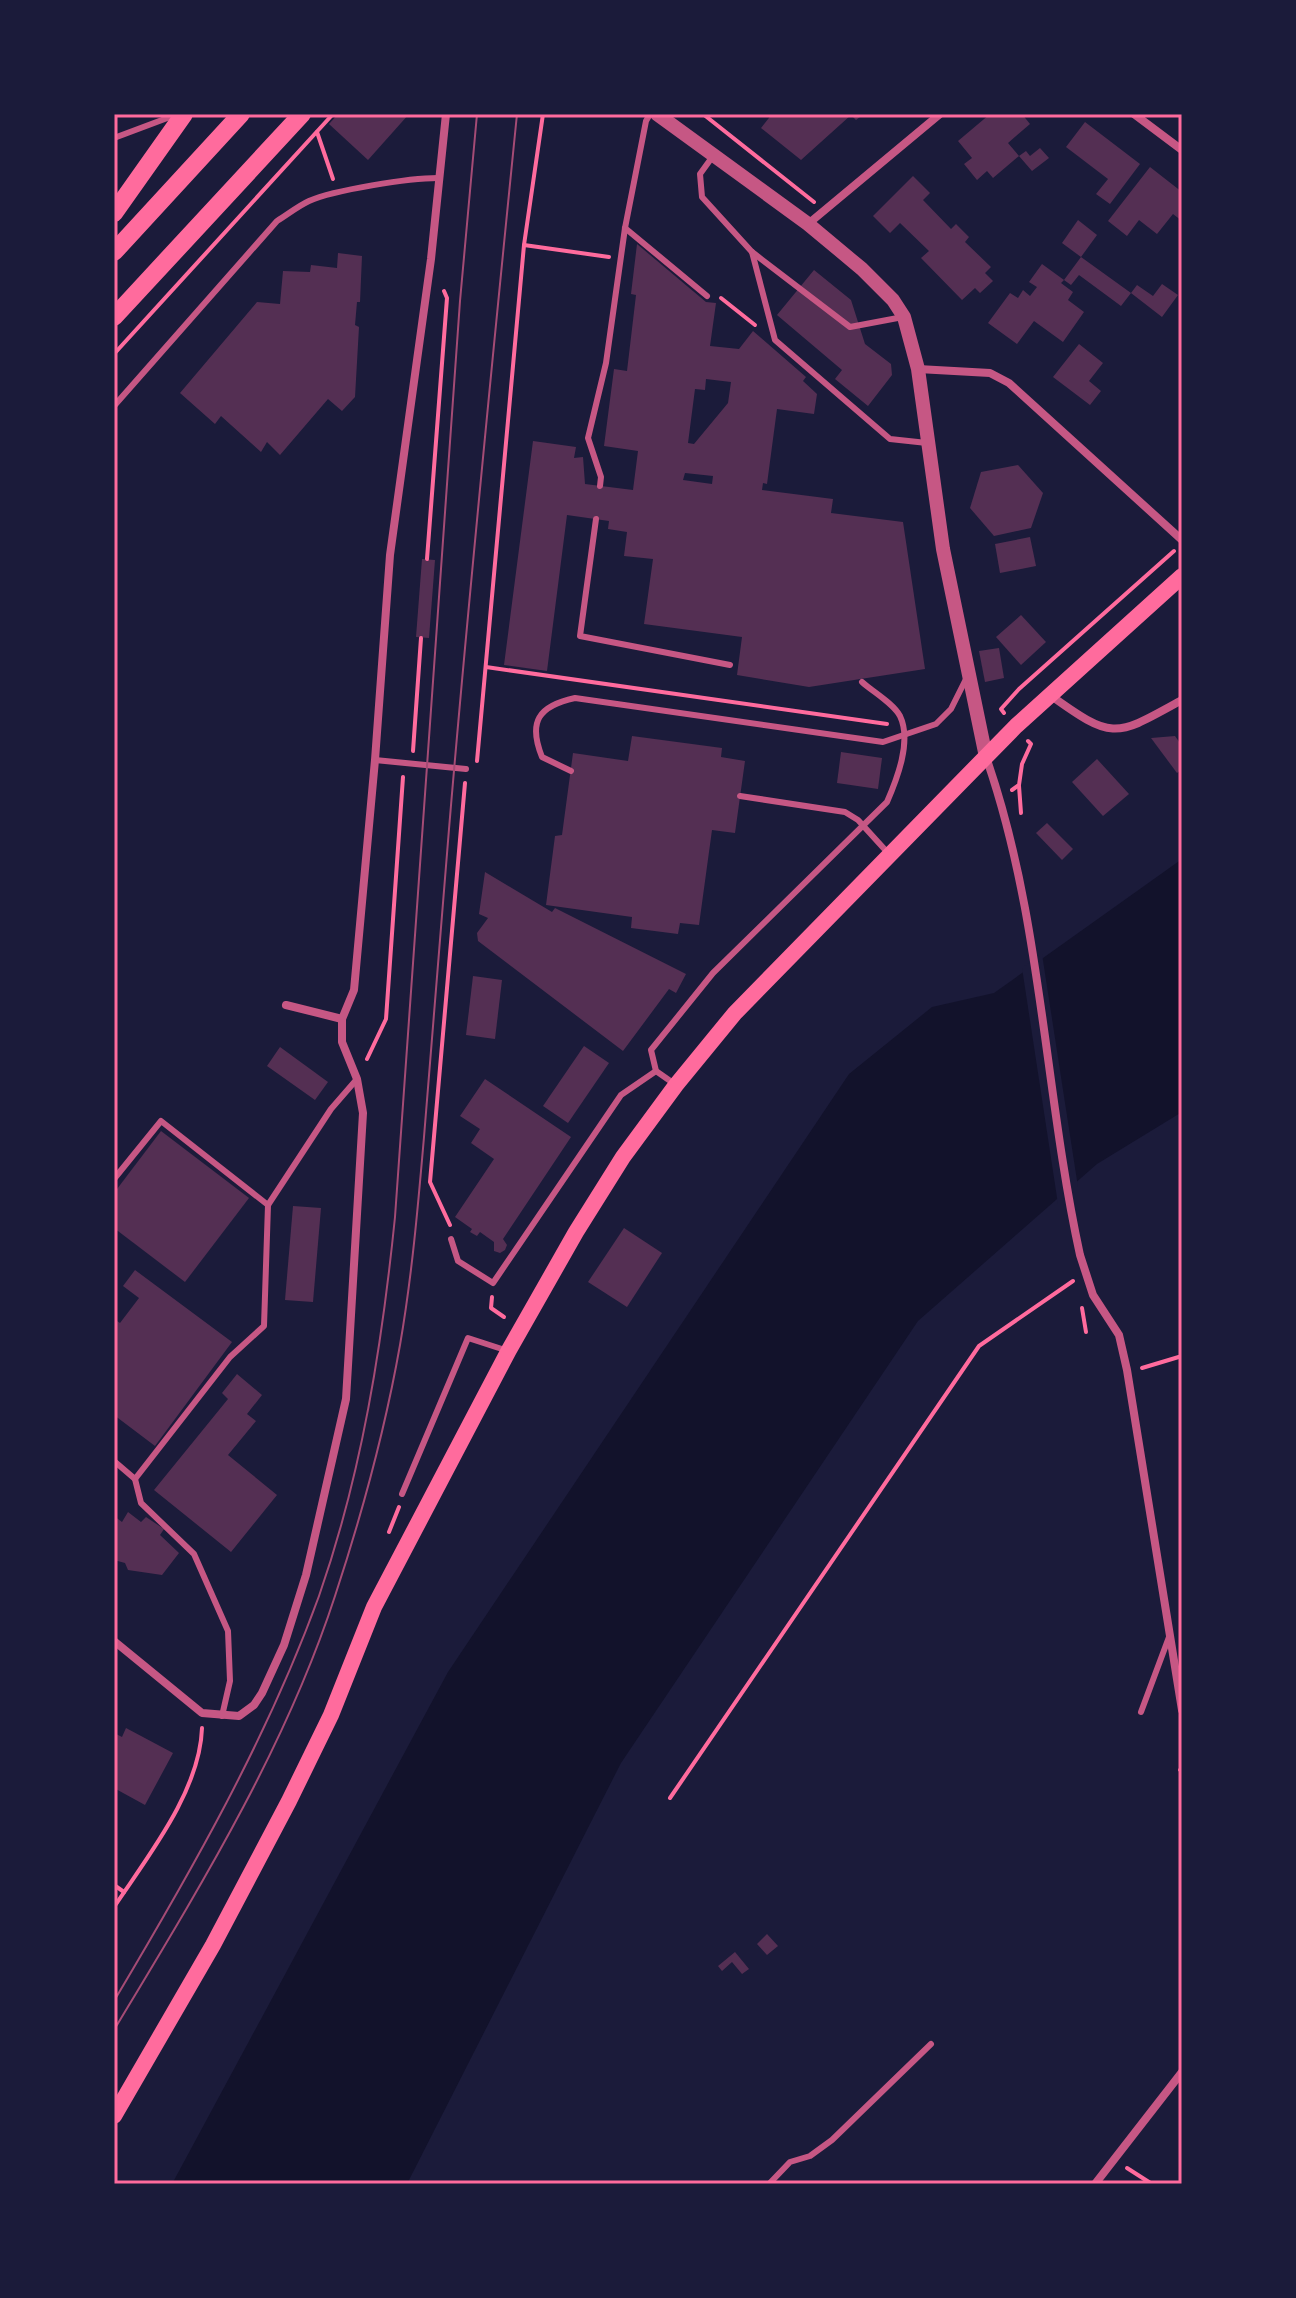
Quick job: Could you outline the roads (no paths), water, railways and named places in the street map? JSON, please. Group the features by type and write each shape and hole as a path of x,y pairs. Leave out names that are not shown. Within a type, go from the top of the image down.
{"main road":[{"path":"114,213 182,114"},
{"path":"114,252 241,114"},
{"path":"114,317 302,114"},
{"path":"114,2116 213,1945 282,1814 331,1715 374,1607 509,1350 623,1157 735,1013 1016,726 1182,576"}],"street":[{"path":"114,1641 202,1713 239,1716 254,1705 284,1645 306,1575 346,1399 363,1113 357,1079 342,1042 342,1019 354,990 390,555 431,259 446,114"},
{"path":"657,114 808,224 862,269 893,300 904,317 918,369 943,549 968,676 986,757 1001,798 1020,879 1074,1226 1093,1295 1119,1335 1127,1370 1182,1710"},
{"path":"808,224 940,114"},
{"path":"1134,114 1182,150"},
{"path":"918,369 990,373 1009,383 1182,542"},
{"path":"1049,695 1100,728 1119,730 1135,727 1182,700"},
{"path":"286,1005 342,1019"},
{"path":"1095,2184 1182,2072"}],"lane":[{"path":"114,138 182,114"},
{"path":"600,486 601,477 588,438 606,363 625,228 646,121 650,114"},
{"path":"713,156 700,174 702,197 752,252 850,327 904,317"},
{"path":"114,406 277,221 309,201 338,193 438,178"},
{"path":"625,228 707,296"},
{"path":"752,252 775,340 890,439 928,443"},
{"path":"596,519 580,636 730,665"},
{"path":"571,771 542,757 534,738 539,715 554,703 575,698 883,742 936,724 951,709 968,676"},
{"path":"676,1085 656,1071 651,1050 713,973 887,802 895,782 905,736 896,711 862,682"},
{"path":"375,760 466,769"},
{"path":"740,796 845,812 891,856"},
{"path":"451,1239 458,1261 493,1283 621,1095 656,1071"},
{"path":"135,1479 230,1357 264,1326 268,1205 331,1109 357,1079"},
{"path":"114,1179 161,1121 268,1205"},
{"path":"402,1494 468,1338 495,1349 509,1350"},
{"path":"114,1461 135,1479 141,1503 194,1554 228,1631 230,1681 222,1716"},
{"path":"1141,1712 1170,1634"},
{"path":"769,2184 790,2162 810,2156 832,2140 931,2044"}],"tram line":[{"path":"114,2001 172,1903 276,1701 319,1596 359,1456 377,1361 395,1217 460,301 477,114"},
{"path":"114,2030 237,1819 291,1709 315,1653 345,1565 372,1472 394,1377 417,1215 465,650 517,114"}]}
